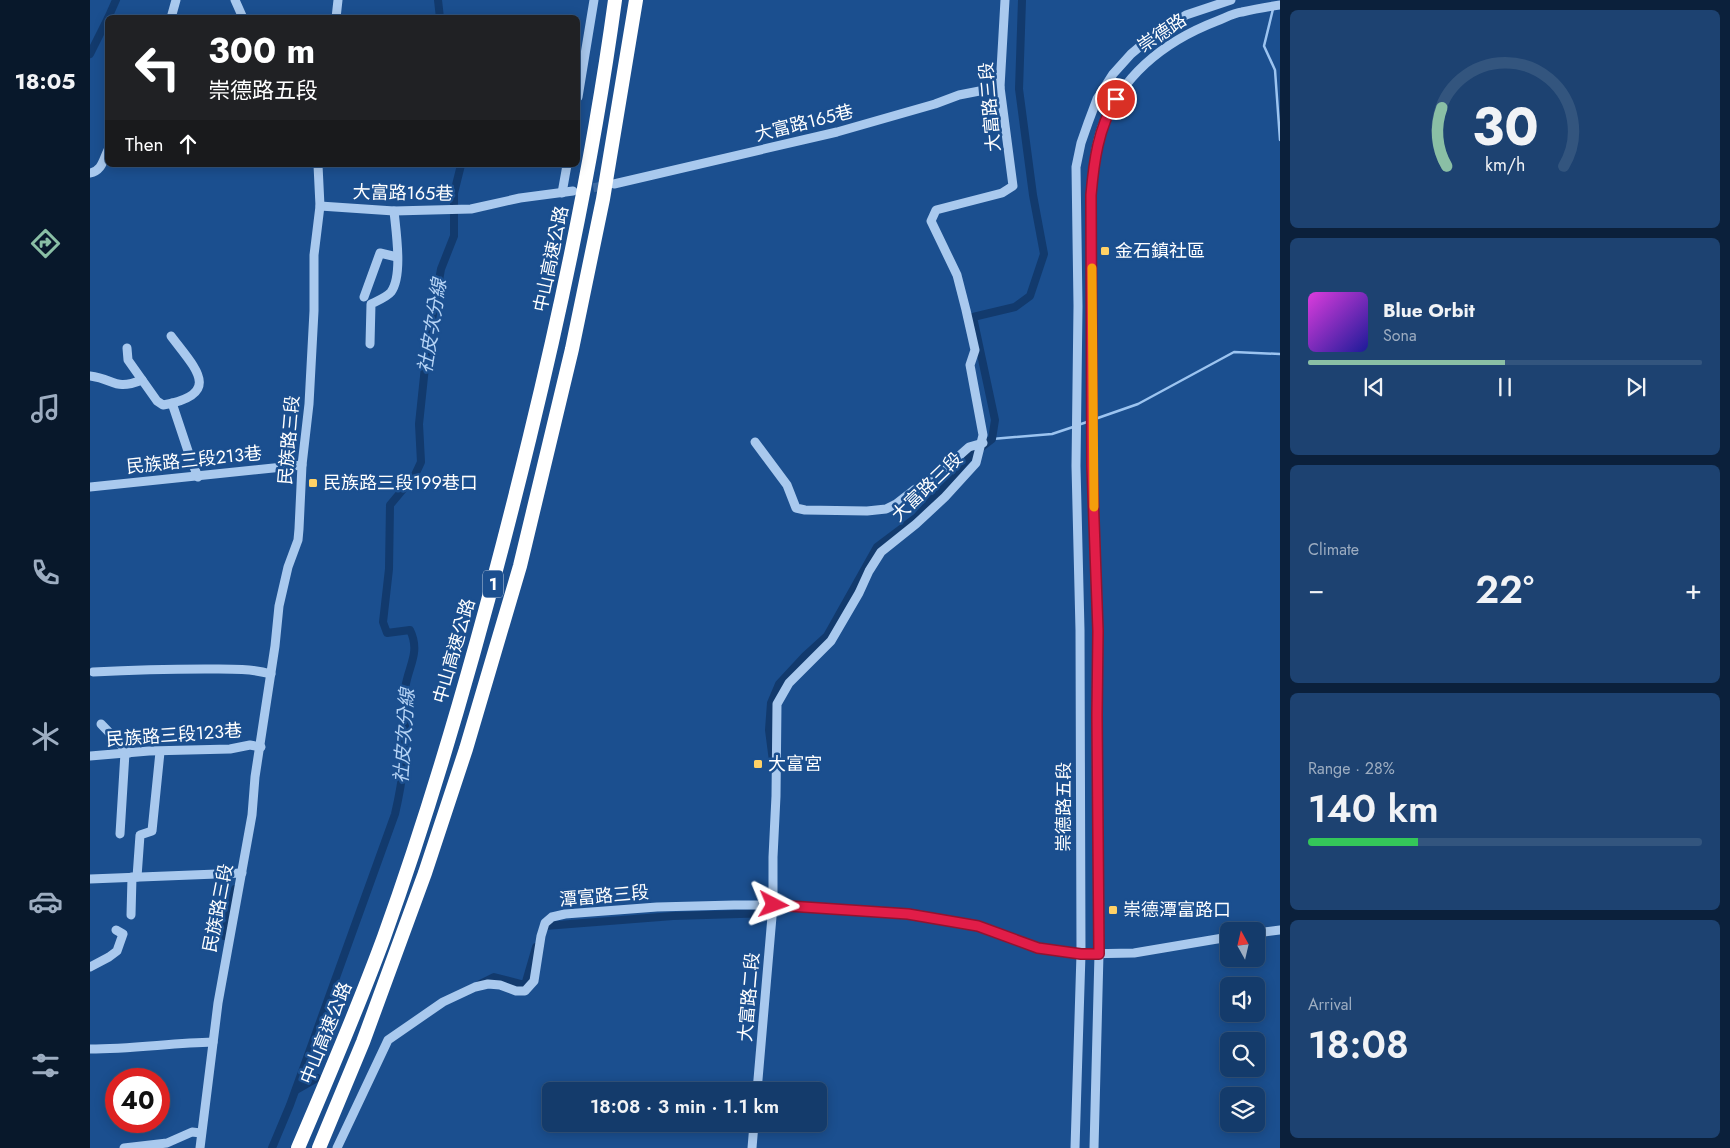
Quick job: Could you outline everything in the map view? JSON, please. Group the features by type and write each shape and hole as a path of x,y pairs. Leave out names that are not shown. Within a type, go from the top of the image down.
{"highway":[{"name":"中山高速公路","path":"298,1148 351,1023 384,937 466,682 507,532 553,342 590,159 616,0"},
{"name":"中山高速公路","path":"318,1148 363,1042 425,873 468,740 520,566 572,348 602,208 636,0"}],"street":[{"path":"172,15 176,0"},
{"path":"235,0 242,15"},
{"path":"336,15 338,0"},
{"path":"580,86 594,0"},
{"name":"大富路三段","path":"774,905 773,857 777,704 789,683 831,641 881,552 916,524 945,497 976,463 982,443 983,435 970,365 976,350 957,275 931,221 936,210 1002,193 1013,186 1000,87 1004,0"},
{"name":"崇德路","path":"1076,466 1078,306 1076,167 1081,143 1097,99 1112,74 1131,54 1150,38 1186,15 1231,0"},
{"name":"崇德路","path":"1092,466 1091,195 1096,151 1102,129 1110,110 1123,88 1140,68 1161,50 1198,28 1240,12 1279,6"},
{"name":"大富路165巷","path":"614,184 837,132 935,104 959,95 1000,87"},
{"path":"90,174 100,169 105,157"},
{"name":"民族路三段","path":"200,1148 228,940 252,815 279,606 288,567 298,540 314,311 314,255 320,206 318,167"},
{"path":"562,193 567,167"},
{"name":"大富路165巷","path":"320,206 394,211 471,209 520,198 573,191"},
{"path":"370,344 371,304 391,294 398,279 394,211"},
{"path":"364,297 380,253 397,257"},
{"path":"128,348 128,360 158,401 163,405 172,403 192,396 199,388 201,382 198,374 171,336"},
{"path":"90,376 116,385 131,384 142,380"},
{"path":"172,403 198,477"},
{"path":"755,442 788,485 796,508 805,510 867,511 886,509 896,504 914,490 933,479 969,447 982,443"},
{"name":"民族路三段213巷","path":"90,486 198,477 302,465"},
{"name":"崇德路五段","path":"1075,1148 1081,954 1080,630 1076,466"},
{"name":"崇德路五段","path":"1092,466 1098,631 1099,954 1094,1148"},
{"path":"93,672 234,669 261,671 271,674"},
{"path":"101,724 127,753 120,834"},
{"name":"民族路三段123巷","path":"90,756 149,751 230,749 250,745 261,747"},
{"path":"131,915 140,835 152,831 160,752"},
{"path":"90,879 242,873"},
{"path":"774,905 908,914 978,926 1038,948 1081,954 1134,953 1220,939"},
{"name":"大富路二段","path":"758,1082 774,905"},
{"name":"潭富路三段","path":"337,1148 388,1040 443,1002 475,987 488,984 500,985 516,992 525,991 534,981 541,936 545,923 552,917 565,914 657,907 774,905"},
{"path":"90,967 117,951 123,934 116,930"},
{"path":"1265,932 1280,930"},
{"path":"90,1049 117,1049 174,1043 213,1042"},
{"path":"124,1148 167,1143 192,1132 201,1133"},
{"path":"752,1148 753,1132"}],"waterway":[{"path":"109,15 116,0"},
{"name":"社皮次分線","path":"438,0 440,15"},
{"path":"773,761 769,730 771,703 779,684 827,636 877,547 917,517 971,455 992,439 995,420 973,317 1015,307 1030,296 1044,254 1033,195 1019,89 1022,0"},
{"path":"1273,9 1264,46 1275,70 1280,140"},
{"path":"90,54 105,24"},
{"name":"社皮次分線","path":"272,1148 290,1105 395,814 400,791 405,746 405,689 413,659 414,646 410,630 387,633 383,622 389,569 390,505 415,475 421,462 419,424 427,348 441,269 454,236 454,193 460,167"},
{"path":"1095,419 1138,404 1234,352 1280,354"},
{"path":"1078,425 1090,421"},
{"path":"992,439 1052,434 1073,427"},
{"path":"224,936 235,889"},
{"path":"542,932 545,926 673,916 773,913 773,909"},
{"path":"480,984 494,977 525,985 536,947"},
{"path":"296,1090 317,1078"}],"tunnel":[{"path":"580,190 609,185"}],"slow traffic":[{"path":"1092,268 1092,466 1094,507"}],"place":[{"name":"金石鎮社區","path":"1105,251"},
{"name":"民族路三段199巷口","path":"313,483"},
{"name":"大富宮","path":"758,764"},
{"name":"崇德潭富路口","path":"1113,910"}],"route":[{"path":"774,905 908,914 978,926 1038,948 1081,954 1099,954 1098,631 1092,466 1091,195 1096,151 1102,129 1116,99"}]}
